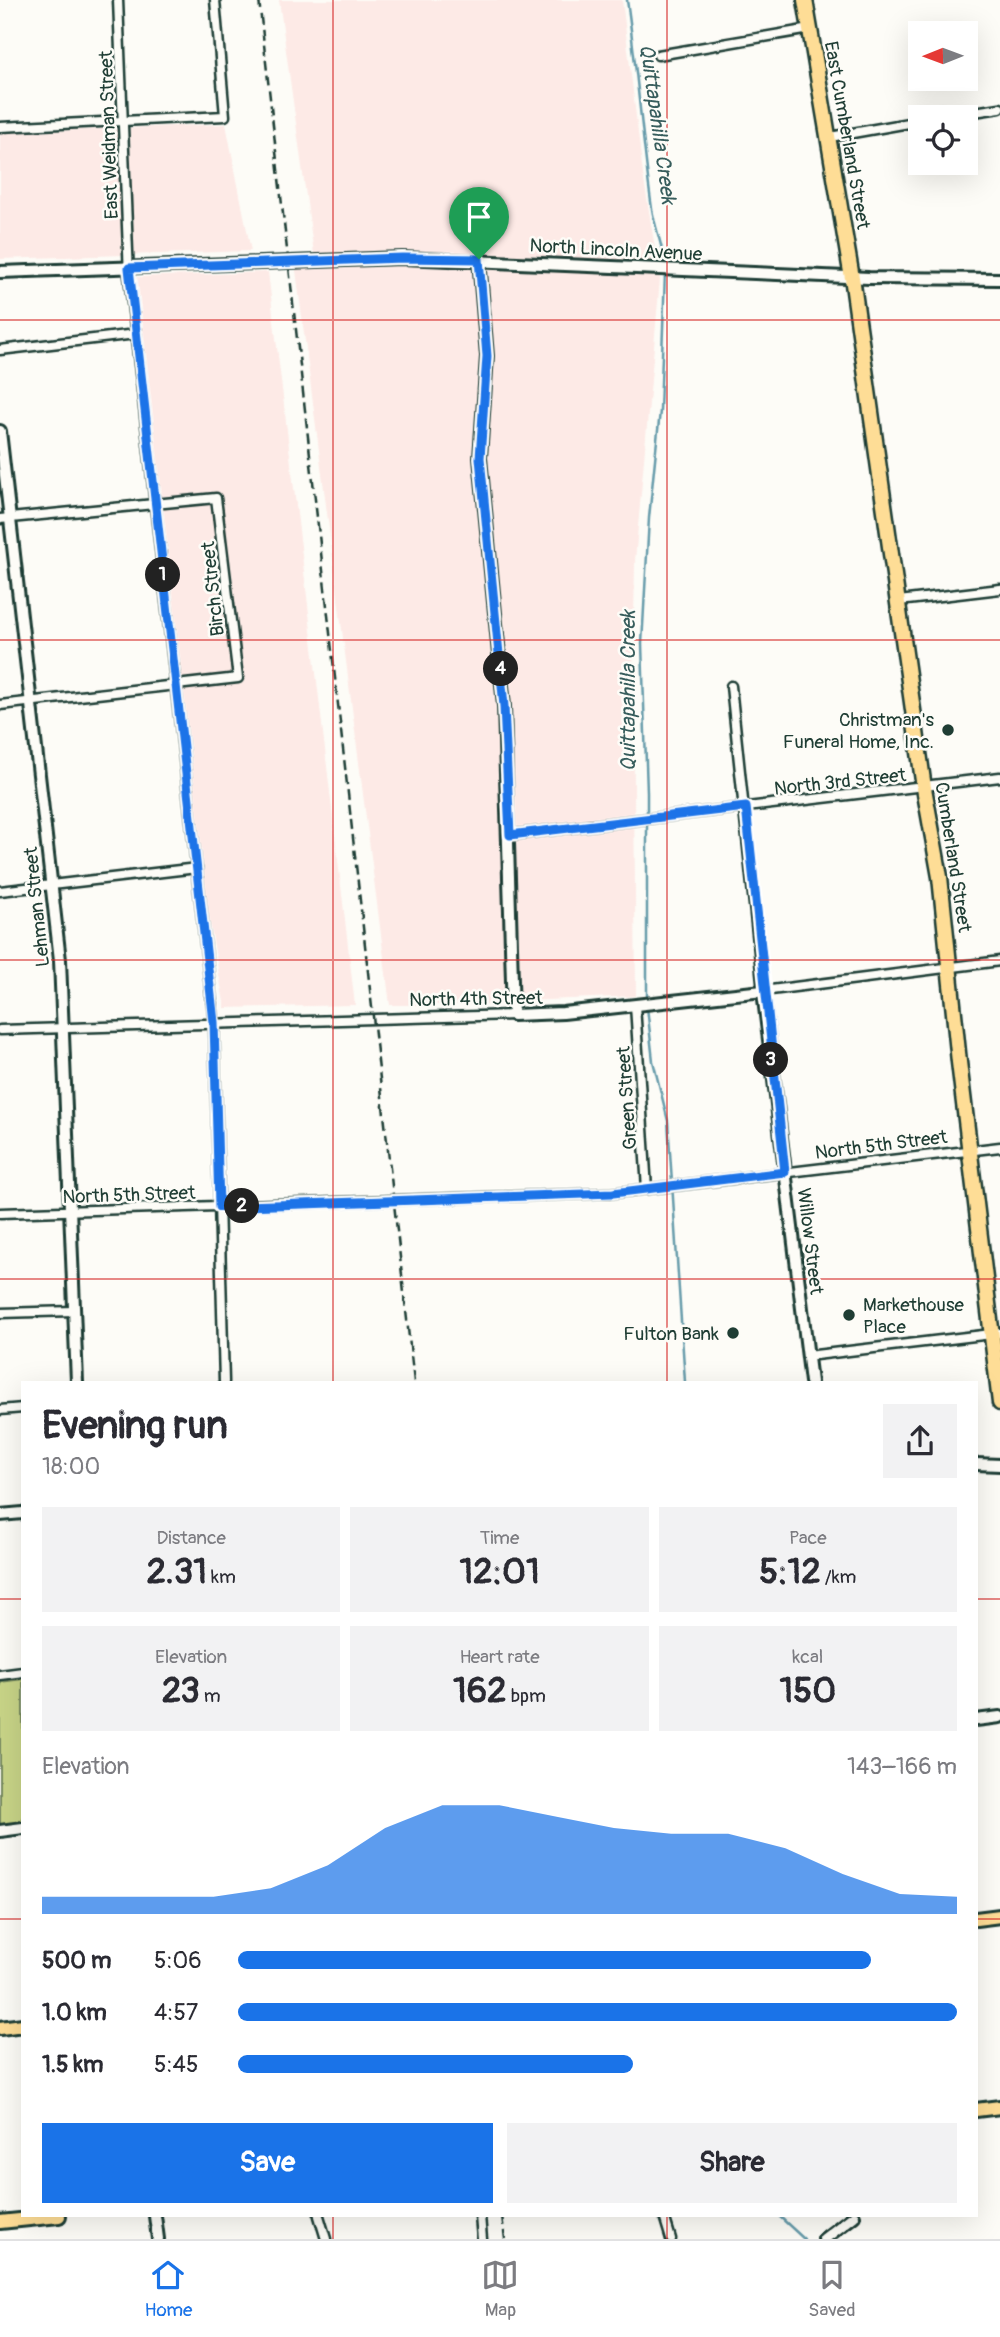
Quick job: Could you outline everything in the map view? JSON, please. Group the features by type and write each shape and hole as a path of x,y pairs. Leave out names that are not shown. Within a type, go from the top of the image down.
{"highway":[{"name":"East Cumberland Street","path":"805,0 852,276"},
{"name":"Cumberland Street","path":"852,276 900,601 924,788 940,877 970,1149 995,1333 1000,1403"}],"main road":[{"name":"North Lincoln Avenue","path":"0,272 402,258 479,259 658,270 1000,279"},
{"path":"479,259 487,356 480,458 503,694 510,835 513,1015"},
{"name":"Lehman Street","path":"0,431 6,519 53,885 64,1028 77,1381"},
{"name":"North 4th Street","path":"513,1015 643,1005 763,991"},
{"name":"Willow Street","path":"763,991 811,1381"},
{"path":"978,1464 1000,1465"},
{"path":"0,1515 21,1513"},
{"path":"978,1720 1000,1717"},
{"path":"0,1831 21,1828"},
{"path":"978,1919 1000,1916"},
{"path":"0,2028 21,2025"},
{"path":"978,2110 1000,2107"},
{"path":"0,2222 49,2217"},
{"path":"155,2217 158,2239"},
{"path":"824,2239 852,2217"}],"street":[{"name":"East Weidman Street","path":"118,0 129,268 214,1022 224,1381"},
{"path":"0,127 225,117 215,0"},
{"path":"658,55 810,29"},
{"path":"978,111 1000,108"},
{"path":"830,137 908,123"},
{"path":"0,351 136,334"},
{"name":"Birch Street","path":"155,502 216,498 238,678 176,685"},
{"path":"6,519 155,502"},
{"path":"900,601 1000,589"},
{"path":"0,705 176,685"},
{"name":"Willow Street","path":"731,687 746,807 763,991"},
{"name":"North 3rd Street","path":"510,835 1000,778"},
{"path":"0,891 197,868"},
{"name":"North 4th Street","path":"763,991 1000,961"},
{"name":"Green Street","path":"643,1005 647,1189"},
{"name":"North 4th Street","path":"0,1030 513,1015"},
{"name":"North 5th Street","path":"0,1213 219,1207 647,1189 1000,1147"},
{"path":"0,1313 74,1311"},
{"path":"807,1356 995,1333"},
{"path":"0,1410 21,1408"},
{"path":"0,1675 21,1672"},
{"path":"319,2217 326,2239"},
{"path":"480,2217 482,2239"},
{"path":"664,2217 671,2239"}],"shaded area":[{"path":"279,0 622,0 643,174 660,279 635,561 633,685 636,996 503,1002 497,1005 390,1005 294,255 314,254"},
{"path":"226,124 251,251 0,259 0,133"},
{"path":"268,272 355,1005 225,1008 207,907 137,277"}],"green space":[{"path":"21,1679 21,1825 0,1827 0,1682"}],"waterway":[{"name":"Quittapahilla Creek","path":"627,0 652,209 665,266"},
{"name":"Quittapahilla Creek","path":"647,1000 647,793 642,644 649,518 660,411 665,273"},
{"name":"Quittapahilla Creek","path":"647,1007 653,1061 668,1121 685,1381"},
{"name":"Quittapahilla Creek","path":"780,2217 804,2239"}],"railway":[{"path":"259,0 414,1381"},
{"path":"502,2217 505,2239"}],"place":[{"name":"Christman's Funeral Home, Inc.","path":"948,730"},
{"name":"Markethouse Place","path":"849,1315"},
{"name":"Fulton Bank","path":"733,1333"}],"route":[{"path":"402,258 479,259 487,356 480,458 504,706 510,835 601,822 746,807 763,991 785,1172 613,1193 219,1207 214,1022 129,268 402,258"}]}
